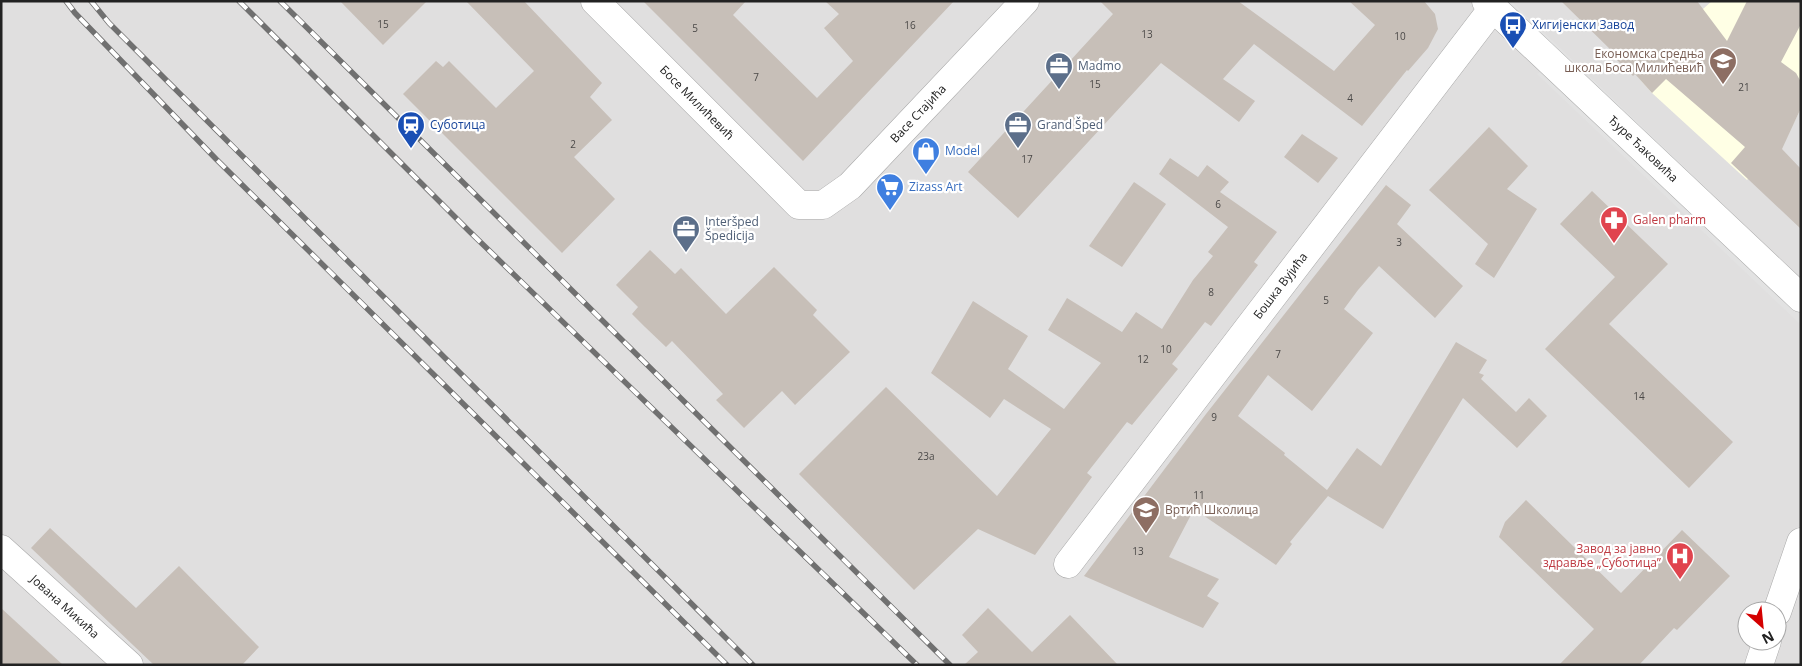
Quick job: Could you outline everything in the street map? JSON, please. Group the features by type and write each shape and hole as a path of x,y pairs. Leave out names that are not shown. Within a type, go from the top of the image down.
{"street":[{"name":"Босе Милићевић","path":"594,1 799,205"},
{"name":"Васе Стајића","path":"799,205 823,205 850,186 1025,1"},
{"name":"Ђуре Ђаковића","path":"1490,5 1801,298"},
{"name":"Бошка Вујића","path":"1068,564 1490,5"},
{"path":"1781,601 1801,542"},
{"name":"Јована Микића","path":"1,548 129,665"},
{"path":"1759,665 1764,651"}],"shaded area":[{"path":"1,1 1801,1 1801,665 1,665"},
{"path":"1497,1 1511,1 1801,279"},
{"name":"Економска средња школа Боса Милићевић","path":"1712,1 1801,1 1801,108 1786,139 1747,180 1652,93 1638,77"},
{"path":"1546,66 1801,306 1801,321 1799,323 1537,74"}],"building":[{"path":"340,1 427,1 383,45"},
{"path":"466,1 524,1 602,83 590,97 612,120 574,157 615,199 562,253 403,94 436,61 443,67 449,61 496,108 534,71"},
{"path":"643,1 746,1 733,15 817,98 853,61 824,28 839,14 825,1 954,1 803,161"},
{"path":"1100,1 1238,1 1334,71 1375,25 1349,1 1424,1 1435,14 1438,29 1428,48 1407,70 1362,126 1254,44 1223,79 1255,101 1239,122 1161,63 1018,218 968,172 1113,14"},
{"name":"Економска средња школа Боса Милићевић","path":"1561,1 1697,1 1727,41 1747,1 1801,1 1801,24 1781,62 1796,73 1801,82 1801,108 1782,149 1801,169 1801,229 1731,163 1745,147 1666,79 1652,93 1635,74 1633,76 1614,57 1616,55"},
{"path":"1489,127 1528,166 1507,189 1537,209 1494,278 1475,264 1488,244 1429,190"},
{"path":"1302,134 1338,158 1318,183 1284,157"},
{"path":"1170,158 1198,177 1207,165 1229,182 1220,192 1277,232 1254,262 1258,265 1211,326 1205,322 1172,364 1178,369 1132,425 1127,422 1087,473 1092,477 1035,555 978,529 914,590 799,474 886,387 997,496 1051,429 1004,399 990,418 931,373 973,301 1028,336 1008,369 1064,409 1101,363 1048,330 1067,298 1122,332 1136,312 1162,329 1193,280 1213,256 1208,252 1228,227 1159,174"},
{"path":"1134,182 1166,204 1122,267 1089,246"},
{"path":"1386,185 1411,205 1397,224 1463,286 1435,318 1379,266 1344,309 1373,333 1312,411 1268,375 1238,416 1285,453 1284,455 1327,490 1357,448 1381,466 1456,342 1487,360 1479,373 1484,375 1481,379 1516,412 1529,398 1547,416 1517,448 1463,398 1383,529 1328,496 1290,542 1292,544 1276,565 1194,509 1169,557 1219,579 1207,596 1219,603 1203,628 1084,576 1206,414"},
{"path":"1592,191 1668,264 1609,324 1733,442 1689,488 1545,349 1615,277 1560,224"},
{"path":"650,250 675,274 681,268 726,314 774,267 817,310 813,315 850,352 795,405 782,391 744,428 716,400 723,394 672,341 666,347 632,314 638,307 616,285"},
{"name":"Завод за јавно здравље „Суботица”","path":"1526,500 1621,593 1682,530 1730,576 1677,630 1674,628 1639,665 1559,665 1594,629 1499,537 1505,522"},
{"path":"50,528 136,608 179,566 259,647 242,665 154,665 31,548"},
{"path":"1,608 63,665 1,665"},
{"path":"988,608 1032,652 1070,615 1118,665 964,665 978,652 962,635"}],"railway":[{"path":"66,1 75,13 216,159 727,665"},
{"path":"91,1 109,23 753,665"},
{"path":"239,1 469,231 917,665"},
{"path":"280,1 950,665"}],"place":[{"name":"Хигијенски Завод","path":"1513,49"},
{"name":"Економска средња школа Боса Милићевић","path":"1723,85"},
{"name":"Madmo","path":"1059,90"},
{"name":"Суботица","path":"411,149"},
{"name":"Grand Šped","path":"1018,149"},
{"name":"Model","path":"926,175"},
{"name":"Zizass Art","path":"890,211"},
{"name":"Galen pharm","path":"1614,244"},
{"name":"Interšped Špedicija","path":"686,253"},
{"name":"Вртић Школица","path":"1146,534"},
{"name":"Завод за јавно здравље „Суботица”","path":"1680,580"}]}
